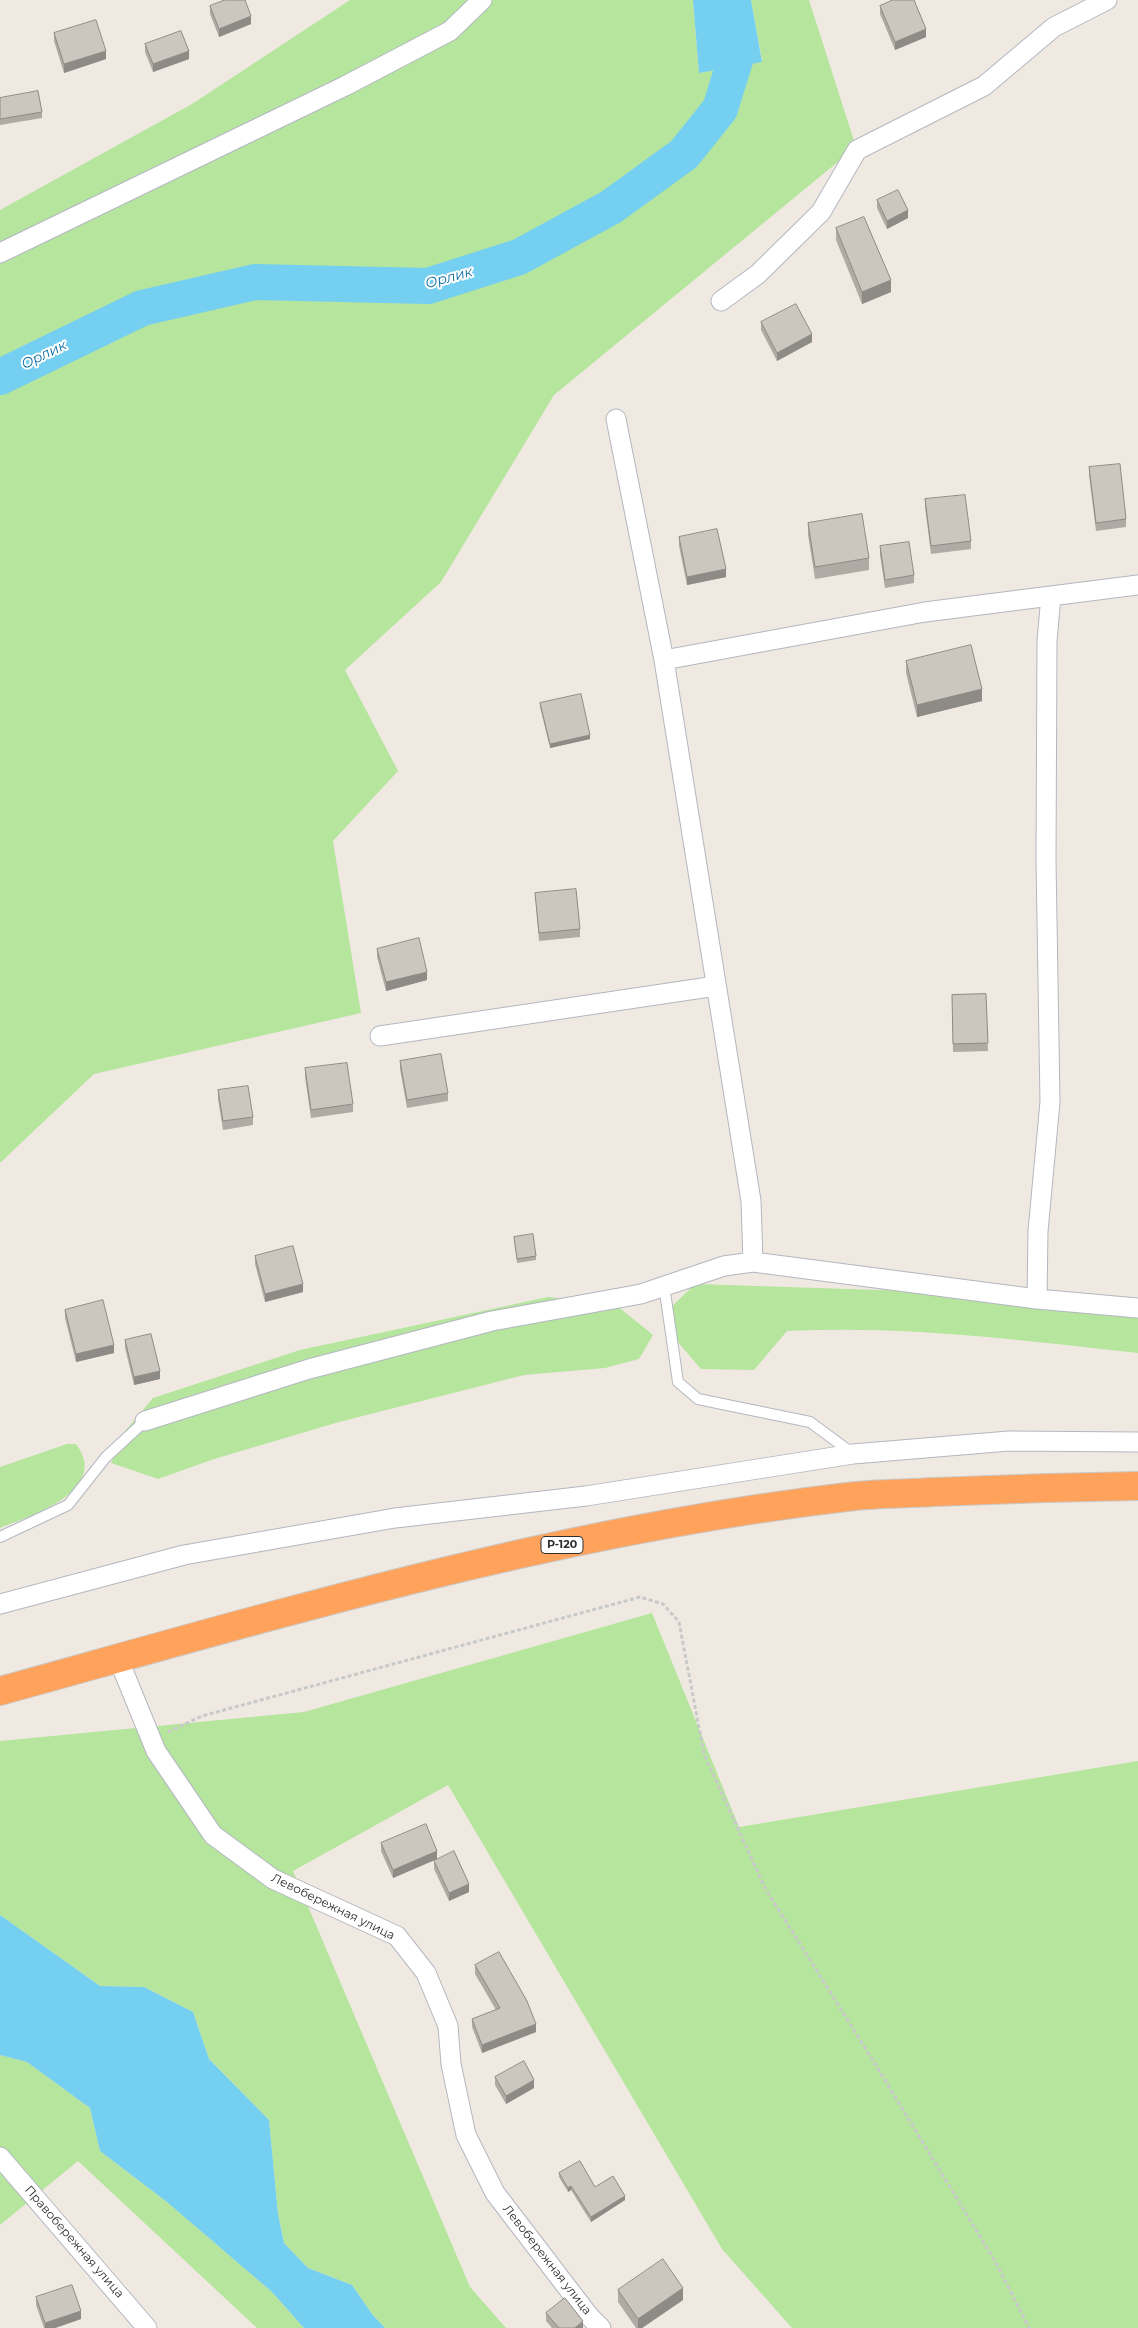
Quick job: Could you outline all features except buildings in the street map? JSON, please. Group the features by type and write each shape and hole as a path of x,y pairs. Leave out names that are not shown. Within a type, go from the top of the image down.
{"highway":[{"name":"Р-120","path":"0,1691 281,1614 480,1563 620,1532 739,1511 850,1496 1138,1486"}],"street":[{"path":"0,252 389,63 450,31 482,0"},
{"path":"721,301 758,274 821,212 857,150 984,86 1054,26 1107,0"},
{"path":"616,419 664,660 751,1201 753,1262"},
{"path":"664,660 925,612 1138,585"},
{"path":"1037,1299 1038,1231 1050,1102 1046,830 1047,641 1051,596"},
{"path":"380,1036 716,986"},
{"path":"145,1421 309,1369 492,1321 641,1294 724,1266 753,1262 1037,1299 1138,1308"},
{"path":"0,1604 184,1555 396,1518 586,1496 853,1454 1009,1441 1138,1442"},
{"name":"Левобережная улица","path":"118,1658 156,1751 213,1835 273,1879 397,1936 426,1973 448,2026 451,2064 466,2135 495,2193 589,2316 601,2328"},
{"name":"Правобережная улица","path":"0,2157 147,2328"}],"lane":[{"path":"664,1285 678,1382 698,1400 810,1422 853,1454"},
{"path":"0,1537 68,1506 106,1457 145,1421"}],"path":[{"path":"151,1740 202,1716 630,1600 640,1598 663,1604 680,1622 704,1754 765,1888 996,2263 1029,2328"}],"green space":[{"path":"350,0 693,0 699,73 762,61 751,0 809,0 856,147 554,395 441,582 345,670 398,771 333,841 361,1013 94,1074 0,1163 0,210 192,104"},
{"path":"695,1284 941,1292 1138,1308 1138,1353 919,1332 875,1330 787,1331 754,1370 701,1369 677,1341 667,1311"},
{"path":"548,1297 598,1302 621,1309 653,1335 639,1359 605,1368 524,1375 339,1422 214,1459 158,1479 111,1463 125,1431 153,1398 300,1350"},
{"path":"67,1444 76,1444 84,1461 83,1475 75,1488 46,1509 0,1528 0,1467"},
{"path":"652,1613 739,1827 1138,1761 1138,2328 792,2328 722,2249 448,1785 293,1871 470,2287 506,2328 385,2328 372,2314 352,2285 308,2268 284,2243 278,2214 269,2120 209,2059 193,2012 144,1987 100,1986 0,1915 0,1741 304,1712"},
{"path":"0,2055 27,2062 90,2108 100,2151 167,2202 272,2292 304,2328 257,2328 78,2161 0,2225"}],"water":[{"path":"693,0 751,0 762,62 699,73"},
{"path":"0,1915 100,1986 144,1987 193,2012 209,2059 269,2120 278,2214 284,2243 308,2268 352,2285 372,2314 385,2328 304,2328 272,2292 167,2202 100,2151 90,2108 27,2062 0,2055"}],"waterway":[{"name":"Орлик","path":"0,377 142,308 255,282 428,286 519,257 611,207 684,154 720,109 737,54 729,0"}]}
